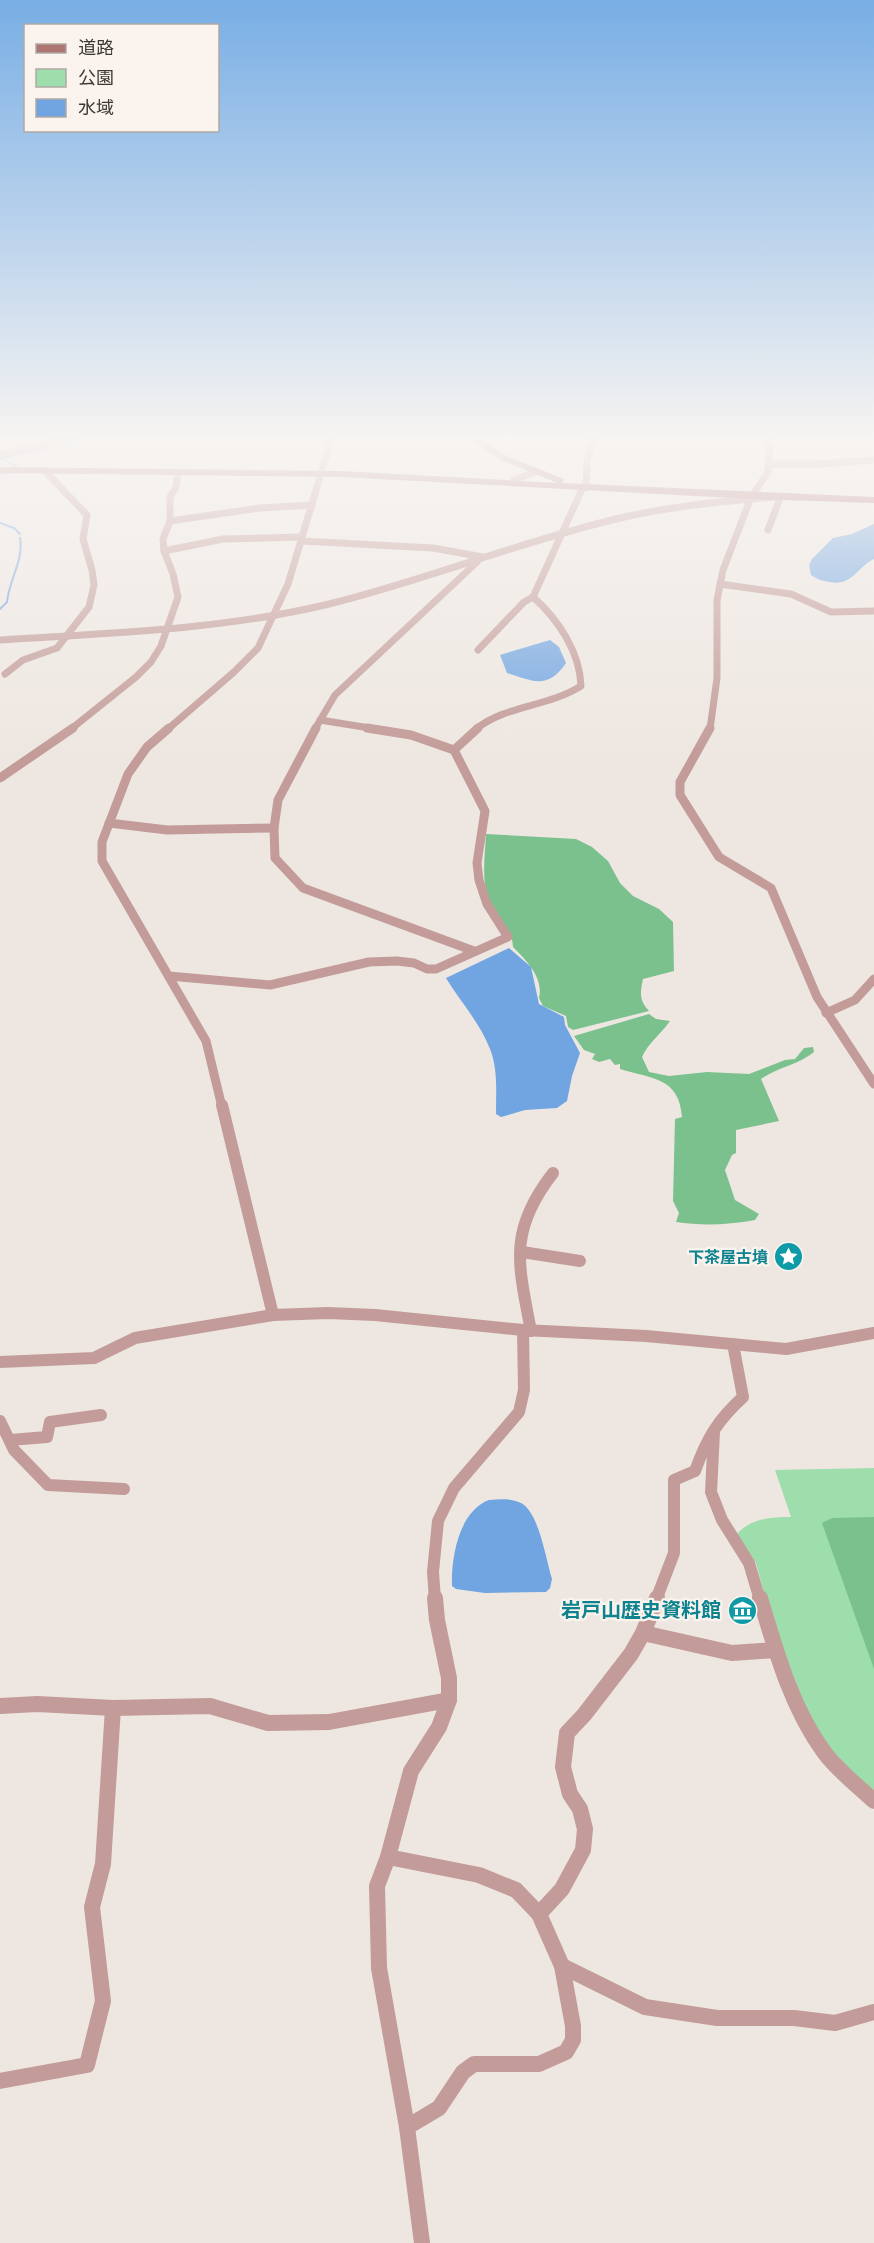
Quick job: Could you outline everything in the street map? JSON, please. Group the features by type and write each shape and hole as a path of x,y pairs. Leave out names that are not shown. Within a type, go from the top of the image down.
{"street":[{"path":"5,674 23,660 57,648 63,637 85,615 93,600 94,574 84,545"},
{"path":"0,778 56,741 136,677 150,662 168,630 178,597 163,545"},
{"path":"164,551 195,545"},
{"path":"273,1315 206,1041 102,861 102,842 128,774 147,747 258,648 288,584 300,545"},
{"path":"385,545 433,548 482,559"},
{"path":"0,640 168,630 274,615 329,604 528,545"},
{"path":"478,650 524,602 533,597 557,545"},
{"path":"734,545 720,584 717,600 715,706 710,731 680,782 680,795 719,857 771,888 817,997 826,1013 862,1061 874,1084"},
{"path":"474,951 303,888 275,858 274,828 278,800 335,695 482,559"},
{"path":"720,584 791,594 831,612 874,611"},
{"path":"454,750 480,726 497,716 556,700 581,686 582,675 563,635 547,609 533,597"},
{"path":"169,976 270,986 369,962 397,961 436,969 508,937 487,904 479,880 477,863 485,812 468,772 454,750 411,735 320,720"},
{"path":"109,823 167,830 274,828"},
{"path":"826,1013 855,1000 874,979"},
{"path":"422,2243 407,2127 379,1968 377,1886 388,1857 411,1771 439,1726 449,1700 449,1678 437,1620 433,1572 438,1521 453,1488 519,1412 524,1390 527,1331 522,1230 536,1195 553,1173"},
{"path":"522,1252 580,1261"},
{"path":"0,1362 94,1358 135,1338 273,1315 328,1313 375,1315 527,1331 646,1336 786,1349 874,1333"},
{"path":"539,1914 562,1889 583,1850 585,1829 580,1809 570,1794 563,1767 567,1733 584,1715 631,1654 643,1633 674,1553 674,1480 695,1471 706,1441 714,1432 722,1416 742,1397 733,1344"},
{"path":"10,1440 47,1437 50,1422 101,1415"},
{"path":"0,1421 14,1450 48,1485 124,1489"},
{"path":"714,1432 711,1492 722,1520 749,1563 776,1650 802,1717 825,1754 874,1801"},
{"path":"643,1633 732,1653 776,1650"},
{"path":"0,1706 37,1704 113,1708 210,1706 268,1723 329,1722 449,1700"},
{"path":"0,2081 87,2065 103,2001 92,1907 103,1864 113,1708"},
{"path":"388,1857 479,1875 516,1890 539,1914 562,1966 573,2026 573,2040 566,2052 539,2064 474,2064 463,2072 439,2108 407,2127"},
{"path":"562,1966 645,2007 717,2018 794,2018 835,2023 874,2012"}],"green space":[{"path":"486,834 576,839 592,847 608,861 620,883 633,896 659,909 673,922 674,971 643,979 641,996 649,1011 573,1030 568,1027 566,1016 543,1006 539,998 539,983 536,977 513,947 510,933 489,901 484,877"},
{"path":"649,1014 656,1019 670,1021 642,1057 649,1072 669,1076 707,1072 749,1074 785,1060 795,1059 804,1048 813,1047 814,1052 808,1056 761,1079 779,1121 736,1130 736,1153 732,1155 725,1170 735,1200 759,1214 755,1220 715,1224 676,1222 679,1213 673,1201 675,1119 682,1117 676,1094 662,1082 620,1069 620,1064 615,1065 610,1059 599,1062 592,1059 595,1054 584,1050 574,1036"},
{"path":"874,1468 874,1793 826,1747 804,1712 779,1648 756,1563 737,1534 755,1522 769,1518 791,1517 775,1470"},
{"path":"874,1517 874,1669 822,1523 832,1518"}],"water":[{"path":"826,545 874,545 874,559 843,582 826,582 811,575 809,565"},
{"path":"550,640 559,647 566,663 553,677 539,681 507,673 500,655"},
{"path":"509,948 531,967 539,1004 564,1017 565,1025 580,1053 567,1101 557,1108 525,1110 501,1117 496,1114 495,1073 490,1049 475,1021 446,978"},
{"path":"489,1500 517,1501 533,1516 552,1579 550,1588 546,1592 485,1593 456,1589 452,1586 455,1549 464,1524 470,1514"}],"waterway":[{"path":"0,609 7,602 21,545"}],"place":[{"name":"下茶屋古墳","path":"789,1257"},
{"name":"岩戸山歴史資料館","path":"742,1610"}]}
